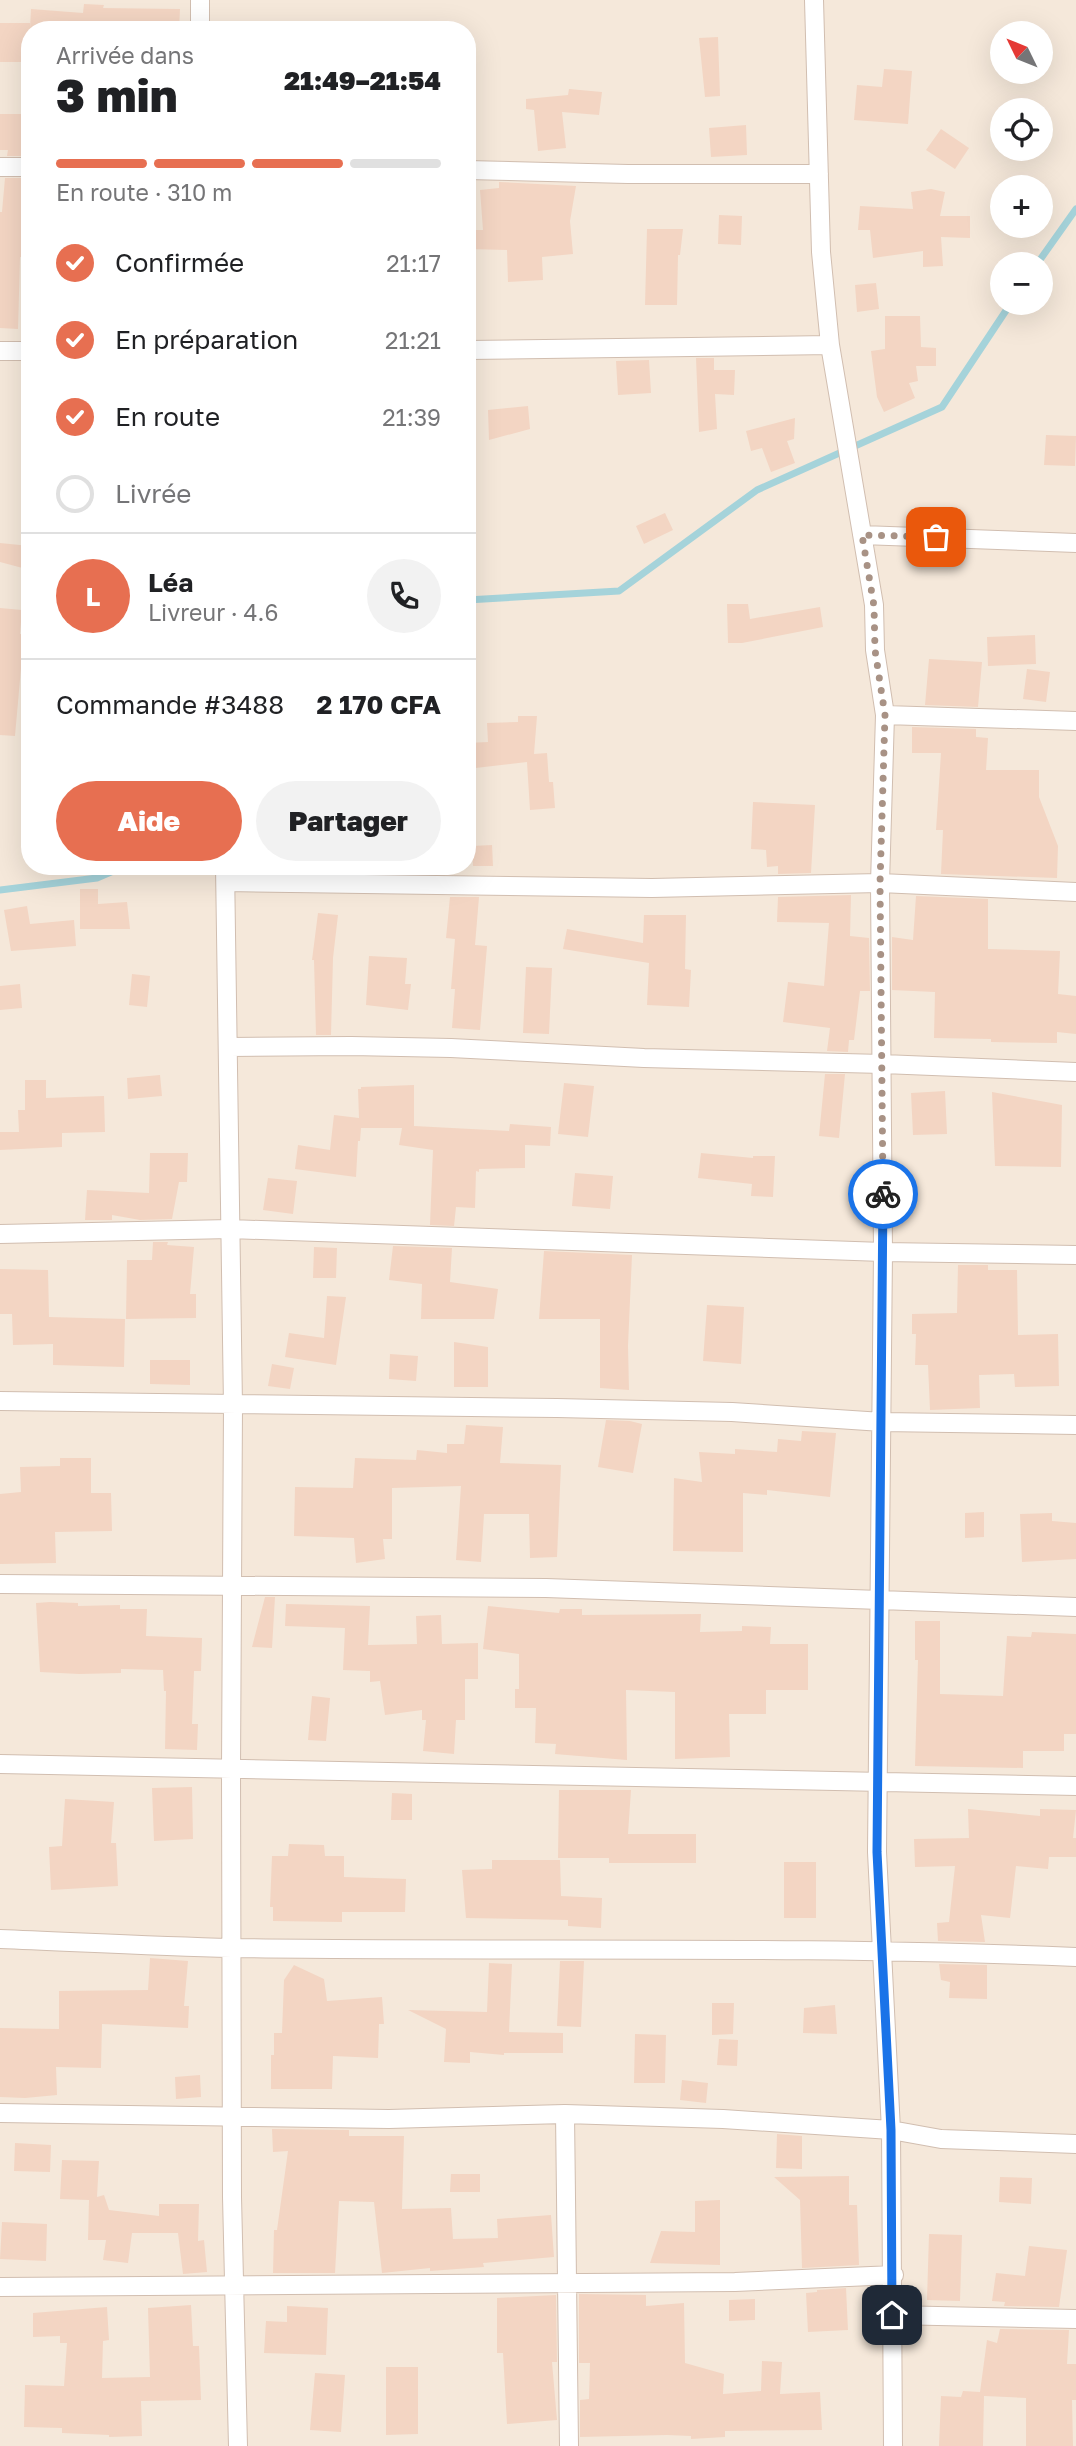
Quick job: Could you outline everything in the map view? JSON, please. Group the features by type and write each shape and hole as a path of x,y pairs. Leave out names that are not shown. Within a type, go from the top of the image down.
{"street":[{"path":"200,0 200,21"},
{"path":"814,0 821,252 830,345 874,606 875,650 885,715 880,883 883,1252 877,1783 881,1951 891,2130 893,2446"},
{"path":"0,167 21,167"},
{"path":"476,170 819,174"},
{"path":"476,350 830,345"},
{"path":"0,351 21,351"},
{"path":"862,535 1076,543"},
{"path":"885,715 1076,720"},
{"path":"226,875 225,964 229,1047 233,1406 230,1770 232,2118 239,2446"},
{"path":"256,875 652,888 880,883 1076,892"},
{"path":"229,1047 451,1048 644,1058 883,1063 1076,1072"},
{"path":"0,1234 230,1229 883,1252 1076,1255"},
{"path":"0,1401 556,1408 732,1412 882,1422 1076,1425"},
{"path":"0,1584 547,1588 1076,1607"},
{"path":"0,1764 1076,1786"},
{"path":"0,1939 231,1948 881,1951 1076,1956"},
{"path":"0,2113 389,2119 565,2114 723,2119 891,2130 942,2139 1076,2144"},
{"path":"565,2114 569,2446"},
{"path":"0,2287 735,2282 894,2275"},
{"path":"892,2315 1076,2319"}],"shaded area":[{"path":"0,0 1076,0 1076,2446 0,2446"}],"building":[{"path":"84,4 104,5 103,8 180,9 179,21 30,21 31,9 83,13"},
{"path":"0,23 21,23 21,62 0,62"},
{"path":"718,37 720,96 705,97 699,38"},
{"path":"884,69 912,71 908,124 854,120 857,85 882,87"},
{"path":"569,89 602,92 599,115 562,112 566,148 538,151 534,110 526,109 526,99 568,95"},
{"path":"0,114 21,114 21,156 7,156 8,150 0,150"},
{"path":"746,125 747,155 711,157 709,128"},
{"path":"941,129 969,148 955,169 926,150"},
{"path":"5,178 21,178 18,329 0,328"},
{"path":"499,182 576,186 570,221 573,254 542,257 543,280 508,282 507,250 476,249 476,230 483,230 480,190 499,188"},
{"path":"931,189 945,192 940,216 970,216 970,238 941,237 943,266 923,267 923,251 873,258 870,230 858,230 860,206 913,209 911,192"},
{"path":"719,215 742,216 741,245 718,244"},
{"path":"647,229 683,229 678,255 677,305 645,305"},
{"path":"876,283 879,309 857,312 855,285"},
{"path":"885,316 920,316 921,347 936,348 936,366 916,366 918,381 909,383 915,398 884,412 877,397 871,351 885,349"},
{"path":"696,358 714,358 714,370 735,370 734,395 715,394 717,429 699,432"},
{"path":"649,360 651,393 618,395 616,361"},
{"path":"528,406 530,429 489,440 488,410"},
{"path":"795,418 794,439 787,441 795,463 771,472 762,448 751,451 746,431"},
{"path":"1046,435 1076,436 1075,466 1044,465"},
{"path":"665,513 673,530 644,544 636,526"},
{"path":"0,543 21,545 21,568 0,562"},
{"path":"727,604 748,604 750,619 820,607 823,627 742,643 728,643"},
{"path":"0,608 21,610 21,668 15,736 0,735"},
{"path":"1035,635 1036,664 988,666 987,637"},
{"path":"929,659 982,662 978,707 925,705"},
{"path":"1027,669 1050,672 1046,702 1023,699"},
{"path":"518,716 537,716 534,754 547,753 549,782 553,782 555,808 530,810 527,762 476,768 476,743 488,742 487,723 518,722"},
{"path":"912,727 976,729 976,737 988,738 986,770 1039,770 1039,797 1058,846 1057,878 941,874 943,830 936,830 941,753 912,753"},
{"path":"753,802 815,805 811,873 778,874 778,866 767,867 766,850 751,849"},
{"path":"492,845 493,866 476,866 476,846"},
{"path":"80,889 98,889 98,904 127,902 130,929 80,929"},
{"path":"851,895 850,936 869,938 870,991 860,991 854,1040 849,1040 848,1052 827,1051 830,1028 783,1022 788,982 824,986 829,923 777,922 778,897"},
{"path":"916,896 988,899 988,949 1060,951 1058,994 1076,996 1076,1034 1057,1032 1057,1043 934,1038 935,992 892,990 892,937 913,940"},
{"path":"450,897 479,897 475,945 487,946 480,1030 452,1028 455,989 451,989 455,939 446,938"},
{"path":"27,906 30,924 74,920 76,946 11,951 4,910"},
{"path":"318,913 338,915 333,958 331,1035 316,1035 312,960"},
{"path":"644,915 686,915 685,969 691,970 689,1007 647,1005 649,963 563,949 567,929 643,943"},
{"path":"369,956 407,958 405,984 411,984 408,1010 366,1005"},
{"path":"526,967 552,968 549,1034 523,1033"},
{"path":"132,974 150,976 147,1007 129,1005"},
{"path":"20,984 22,1008 0,1010 0,986"},
{"path":"825,1074 845,1074 839,1138 819,1136"},
{"path":"160,1075 162,1096 128,1099 127,1078"},
{"path":"25,1080 46,1080 46,1098 104,1096 105,1132 62,1133 62,1147 0,1150 0,1132 19,1132 18,1110 25,1110"},
{"path":"564,1083 594,1086 588,1137 558,1134"},
{"path":"414,1085 414,1126 509,1131 510,1124 551,1127 550,1146 525,1145 525,1168 476,1171 475,1208 456,1207 454,1226 430,1225 433,1150 399,1145 402,1128 361,1128 356,1177 295,1169 298,1145 330,1150 334,1115 359,1118 358,1089"},
{"path":"945,1091 947,1134 913,1135 911,1093"},
{"path":"992,1092 1062,1105 1061,1167 995,1166"},
{"path":"150,1153 188,1153 187,1182 179,1182 172,1219 140,1220 112,1215 112,1220 85,1220 87,1190 149,1193"},
{"path":"701,1153 753,1158 775,1156 773,1197 751,1196 752,1184 698,1178"},
{"path":"575,1173 613,1176 610,1209 572,1206"},
{"path":"268,1178 297,1181 293,1214 263,1210"},
{"path":"153,1242 194,1247 190,1294 196,1294 196,1318 126,1319 127,1260 152,1260"},
{"path":"393,1246 452,1248 450,1282 498,1289 494,1319 421,1319 422,1284 389,1280"},
{"path":"314,1247 337,1248 336,1278 313,1278"},
{"path":"544,1251 632,1255 629,1390 600,1388 600,1319 539,1319"},
{"path":"958,1265 988,1265 988,1270 1017,1270 1018,1335 1058,1334 1059,1386 1015,1387 1014,1374 979,1375 980,1408 930,1410 928,1365 915,1365 916,1334 912,1334 912,1314 957,1313"},
{"path":"0,1269 48,1270 49,1317 125,1319 124,1367 53,1365 53,1344 13,1345 12,1314 0,1314"},
{"path":"327,1296 346,1297 336,1365 285,1357 289,1333 324,1338"},
{"path":"707,1305 744,1307 741,1364 703,1361"},
{"path":"454,1342 488,1347 488,1387 454,1387"},
{"path":"390,1354 418,1356 416,1381 389,1379"},
{"path":"150,1360 190,1360 190,1385 150,1384"},
{"path":"272,1364 294,1368 290,1389 268,1386"},
{"path":"606,1420 642,1424 633,1473 598,1467"},
{"path":"466,1425 503,1427 500,1463 561,1465 557,1557 530,1558 529,1514 484,1514 481,1562 456,1560 461,1486 392,1488 392,1539 383,1539 385,1559 356,1563 354,1538 294,1536 295,1487 353,1488 355,1458 416,1460 417,1450 447,1453 447,1444 464,1444"},
{"path":"802,1431 836,1433 830,1497 767,1490 767,1495 743,1493 743,1552 673,1551 674,1478 702,1482 699,1452 735,1454 735,1449 777,1452 778,1439 801,1441"},
{"path":"60,1458 91,1458 91,1493 111,1493 112,1531 55,1532 56,1563 0,1564 0,1494 21,1492 20,1467 60,1466"},
{"path":"984,1512 984,1537 965,1538 965,1513"},
{"path":"1052,1513 1052,1521 1076,1523 1076,1559 1022,1562 1020,1514"},
{"path":"265,1597 275,1597 272,1648 252,1647"},
{"path":"36,1603 147,1609 146,1636 202,1638 201,1671 194,1671 192,1724 198,1724 197,1750 165,1749 166,1691 163,1670 121,1669 121,1673 79,1674 40,1672"},
{"path":"286,1604 370,1606 368,1645 417,1644 416,1616 441,1615 442,1644 478,1643 478,1679 465,1679 465,1720 456,1720 454,1754 423,1751 426,1720 422,1720 422,1710 385,1715 380,1681 370,1682 370,1671 343,1670 345,1628 285,1626"},
{"path":"488,1606 559,1613 560,1609 582,1609 582,1615 701,1614 700,1632 742,1631 742,1626 771,1627 770,1644 808,1644 808,1690 766,1690 766,1714 729,1714 730,1757 675,1759 675,1692 626,1690 627,1760 555,1754 556,1744 535,1743 536,1708 515,1708 515,1689 519,1689 519,1654 483,1649"},
{"path":"915,1621 940,1621 940,1694 1003,1696 1007,1636 1031,1637 1032,1632 1076,1634 1076,1734 1064,1734 1064,1751 1023,1751 1023,1768 915,1766 918,1660 915,1660"},
{"path":"312,1696 330,1698 326,1741 308,1740"},
{"path":"192,1787 193,1839 154,1841 152,1788"},
{"path":"559,1790 631,1790 628,1834 696,1834 696,1863 609,1863 609,1858 558,1858"},
{"path":"392,1793 412,1794 412,1820 391,1820"},
{"path":"65,1799 114,1802 111,1843 116,1843 118,1886 51,1890 49,1847 62,1846"},
{"path":"968,1809 1040,1816 1040,1809 1076,1810 1073,1838 1076,1838 1076,1857 1049,1857 1048,1869 1016,1866 1010,1918 981,1915 985,1942 938,1941 937,1923 949,1922 955,1866 915,1867 914,1839 969,1838"},
{"path":"289,1844 324,1845 325,1856 344,1856 344,1877 406,1879 405,1912 342,1912 342,1922 273,1921 273,1907 270,1907 272,1856 288,1856"},
{"path":"492,1860 560,1860 561,1896 602,1898 601,1928 568,1926 568,1920 466,1918 462,1870 492,1869"},
{"path":"784,1862 816,1862 816,1918 784,1918"},
{"path":"150,1958 188,1961 184,2006 189,2006 188,2028 102,2024 101,2068 56,2067 57,2095 0,2097 0,2028 59,2029 59,1991 148,1990"},
{"path":"560,1961 584,1961 581,2027 557,2026"},
{"path":"489,1963 512,1964 509,2032 563,2033 563,2053 504,2055 470,2052 470,2063 444,2062 446,2029 408,2010 487,2012"},
{"path":"939,1964 987,1965 987,1999 949,1998 950,1982 941,1980"},
{"path":"294,1965 324,1979 327,2001 382,1997 384,2024 379,2024 378,2058 333,2056 332,2089 271,2089 274,2033 282,2033 284,1980"},
{"path":"712,2003 734,2003 733,2034 712,2035"},
{"path":"835,2005 837,2034 803,2033 804,2008"},
{"path":"635,2034 666,2035 665,2083 634,2083"},
{"path":"719,2039 738,2040 737,2066 717,2065"},
{"path":"200,2075 201,2097 176,2099 175,2077"},
{"path":"682,2080 708,2083 706,2103 680,2100"},
{"path":"272,2129 349,2130 349,2136 404,2136 402,2209 451,2208 453,2239 498,2238 497,2219 551,2215 554,2257 483,2263 484,2267 430,2271 430,2268 382,2273 374,2202 339,2201 335,2273 273,2273 274,2230 277,2230 288,2151 273,2152"},
{"path":"777,2134 802,2136 802,2169 776,2168"},
{"path":"15,2143 51,2145 50,2172 14,2171"},
{"path":"62,2160 99,2161 97,2197 104,2195 109,2210 159,2216 159,2204 199,2204 198,2241 204,2240 207,2272 183,2274 178,2233 132,2233 128,2263 103,2260 106,2240 88,2240 89,2200 60,2199"},
{"path":"451,2174 480,2174 480,2192 450,2192"},
{"path":"849,2176 849,2205 857,2205 859,2265 802,2268 800,2200 774,2177"},
{"path":"1000,2177 1032,2178 1031,2204 999,2202"},
{"path":"720,2200 720,2265 650,2263 661,2231 695,2232 695,2201"},
{"path":"2,2222 47,2224 46,2261 0,2259"},
{"path":"929,2234 962,2235 960,2301 927,2300"},
{"path":"1029,2246 1067,2250 1059,2307 1004,2306 1005,2302 992,2301 996,2273 1025,2276"},
{"path":"846,2288 848,2330 808,2332 806,2293"},
{"path":"579,2294 646,2295 646,2306 684,2303 685,2363 724,2374 723,2394 761,2391 762,2361 782,2362 780,2394 820,2392 822,2430 725,2431 725,2437 691,2439 691,2436 667,2435 580,2437 580,2400 589,2399 590,2363 579,2363"},
{"path":"556,2295 557,2362 552,2362 557,2420 507,2424 503,2353 497,2353 497,2298"},
{"path":"755,2299 755,2320 729,2321 729,2300"},
{"path":"191,2305 193,2346 199,2346 201,2400 141,2401 142,2436 109,2437 62,2433 62,2428 24,2427 25,2385 64,2386 67,2343 60,2343 60,2336 33,2337 33,2313 107,2307 109,2340 103,2341 102,2378 150,2377 148,2308"},
{"path":"287,2306 328,2308 326,2355 264,2353 266,2321 287,2322"},
{"path":"1000,2329 1069,2330 1067,2364 1076,2364 1076,2400 1072,2400 1073,2446 1026,2446 1026,2398 984,2396 983,2446 939,2446 941,2396 961,2397 963,2391 980,2392 987,2340 997,2343"},
{"path":"386,2367 418,2367 418,2434 386,2435"},
{"path":"315,2373 345,2375 341,2432 310,2430"}],"waterway":[{"path":"1046,252 1076,209"},
{"path":"476,599 619,591 757,490 942,407 1003,315"},
{"path":"0,890 104,875"}],"way so far":[{"path":"883,1194 880,883 885,715 875,650 874,606 862,535 936,537"}],"route":[{"path":"883,1194 877,1852 891,2130 894,2275 892,2315"}]}
